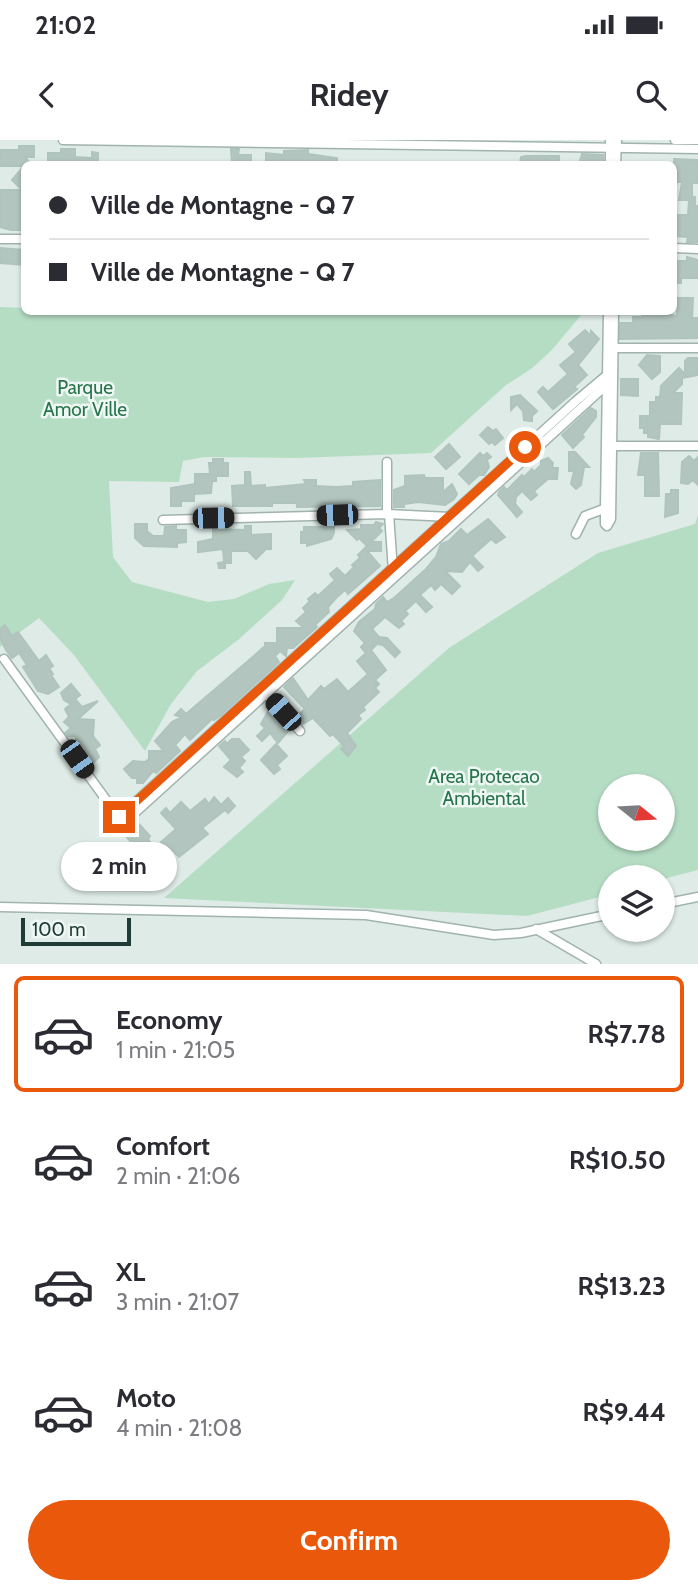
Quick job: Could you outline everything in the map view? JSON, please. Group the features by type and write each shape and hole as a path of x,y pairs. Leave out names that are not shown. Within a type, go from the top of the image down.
{"street":[{"path":"63,140 614,144 698,149"},
{"path":"675,140 698,140"},
{"path":"0,239 21,239"},
{"path":"677,248 698,249"},
{"path":"608,315 608,522"},
{"path":"610,348 614,315"},
{"path":"610,348 698,348"},
{"path":"393,572 449,516 610,377"},
{"path":"119,817 393,572 458,518 610,377"},
{"path":"609,446 698,446"},
{"path":"387,462 393,572"},
{"path":"576,534 585,516 608,508"},
{"path":"163,520 388,514 458,518"},
{"path":"4,659 123,821 130,818 265,693 270,684"},
{"path":"265,693 300,731"},
{"path":"675,902 698,897"},
{"path":"0,907 366,915 494,935 598,917"},
{"path":"536,929 596,964"}],"green space":[{"name":"Parque Amor Ville","path":"0,307 21,308 21,315 581,315 551,351 531,369 506,385 431,453 297,458 204,457 183,461 179,482 109,481 113,557 132,582 208,602 234,599 269,584 295,580 282,600 238,640 197,671 171,704 145,751 74,655 39,618 0,647"},
{"name":"Area Protecao Ambiental","path":"698,515 698,870 675,876 675,865 598,865 598,897 527,916 164,898 449,648 598,553 695,524"}],"building":[{"path":"19,146 34,146 34,157 25,157 28,161 21,161 21,166 0,166 0,150 19,150"},
{"path":"61,149 75,149 75,157 92,158 92,152 98,153 98,161 48,161 48,153 61,153"},
{"path":"231,149 239,149 238,155 251,155 251,161 232,161"},
{"path":"308,150 308,154 337,158 337,161 266,161 266,153 284,155 284,151"},
{"path":"582,154 603,155 604,161 580,161"},
{"path":"559,156 559,161 520,161 521,157"},
{"path":"698,160 698,183 692,183 692,197 695,197 695,206 698,206 698,242 687,242 688,237 677,236 677,215 688,215 689,200 679,200 682,182 677,182 677,161 674,161"},
{"path":"21,170 21,189 12,180"},
{"path":"1,190 21,190 21,230 0,227"},
{"path":"0,248 21,250 21,265 0,263"},
{"path":"687,257 698,260 698,278 681,278 681,283 677,283 677,261 687,261"},
{"path":"678,298 693,298 692,318 698,318 698,338 620,339 620,323 633,323 633,317 677,316"},
{"path":"585,330 591,336 591,331 599,339 578,365 587,375 574,387 577,389 553,409 538,392 543,387 548,392 568,374 560,365 576,352 569,344"},
{"path":"647,355 660,356 660,372 652,379 639,365"},
{"path":"688,358 698,358 698,375 682,378 682,384 673,393 682,393 681,424 660,424 659,439 648,437 644,428 640,428 640,416 650,416 650,402 656,402 656,397 660,397 661,386 679,368 685,374 685,361"},
{"path":"621,379 638,379 638,396 621,395"},
{"path":"520,395 537,411 532,416 532,421 524,420 523,411 517,404 511,410 511,397"},
{"path":"591,408 596,411 596,417 582,435 584,437 573,448 562,435"},
{"path":"488,427 493,431 496,429 503,438 495,445 492,442 489,444 480,435"},
{"path":"449,444 460,457 446,469 435,457"},
{"path":"569,452 575,452 589,467 584,467 581,485 576,489 571,484 574,471 569,471"},
{"path":"480,453 483,456 487,453 491,457 487,460 489,467 484,475 479,475 469,484 459,474"},
{"path":"641,453 658,453 659,496 645,496 645,475 638,475"},
{"path":"689,456 694,461 698,457 698,485 693,480 688,484 681,483 682,462"},
{"path":"548,458 553,463 552,468 558,468 557,479 548,479 534,491 537,495 531,500 522,491 516,497 515,504 522,512 517,517 498,495 499,492 504,487 507,490 532,469 534,472 541,465 541,461"},
{"path":"213,459 223,459 223,463 228,463 228,476 216,476 216,481 212,481 211,493 194,494 194,501 181,501 181,506 171,506 171,488 195,484 195,474 210,474 209,463 213,463"},
{"path":"245,472 250,472 251,486 265,485 265,488 306,484 304,480 316,480 316,486 336,487 353,486 353,482 380,480 380,506 297,507 297,503 272,503 272,506 233,506 232,486 245,485"},
{"path":"424,475 425,478 443,478 443,492 452,484 457,494 454,499 445,505 418,502 394,507 394,490 405,486 405,476"},
{"path":"671,490 678,490 678,513 665,517 666,494 671,494"},
{"path":"488,519 505,537 496,543 491,539 472,556 483,567 478,571 470,562 462,572 445,571 460,586 452,594 441,584 435,590 431,585 420,595 432,607 426,612 416,601 405,611 408,614 401,621 404,624 399,628 385,617 372,629 379,637 387,638 400,652 395,657 383,645 377,644 371,650 386,670 375,680 379,684 375,688 379,692 363,707 365,710 358,715 361,719 347,733 356,746 348,756 341,749 344,746 333,734 330,736 313,718 303,724 296,717 305,709 284,687 293,678 308,700 321,686 324,689 337,679 348,692 368,674 357,661 366,653 361,647 365,643 354,631 359,622 375,609 383,597 387,602 394,598 426,569 436,557 441,544 449,541 461,529 467,535"},
{"path":"376,522 383,524 379,528 382,531 371,542 381,542 381,551 367,551 380,566 348,594 345,590 337,597 328,607 329,612 315,625 317,627 293,648 287,648 286,656 280,651 275,656 279,662 190,740 185,734 175,745 180,751 156,773 153,771 143,783 137,783 137,778 132,778 124,769 133,761 145,762 149,759 149,751 164,751 155,741 172,722 182,717 175,715 181,709 186,714 255,655 265,643 277,643 277,628 304,628 296,621 306,612 303,608 310,601 308,599 315,593 318,596 335,580 330,574 337,568 345,576 367,546 347,530 361,529 361,525 374,525"},
{"path":"135,524 147,524 147,531 153,536 164,536 165,527 176,526 176,530 186,530 186,542 177,543 177,547 144,546 135,538"},
{"path":"245,526 251,526 251,535 271,534 271,549 266,549 256,559 248,551 231,551 231,563 225,563 225,568 219,568 218,563 224,562 223,549 198,552 198,542 213,539 213,529 245,530"},
{"path":"304,527 334,527 334,533 331,539 307,546 307,543 301,543"},
{"path":"5,625 12,636 18,632 39,661 46,655 53,666 49,668 53,674 51,675 59,687 48,694 38,691 23,667 27,665 19,653 12,658 0,638 0,629"},
{"path":"71,684 80,695 75,699 82,707 98,701 78,719 94,720 93,736 100,745 95,749 99,757 92,764 83,752 86,750 76,741 76,736 68,736 65,733 71,728 64,722 69,717 65,709 71,704 64,700 61,693"},
{"path":"269,710 289,730 278,743 270,733 262,741 257,736 265,728 261,724"},
{"path":"232,739 239,739 249,750 241,757 245,761 239,768 243,772 237,777 224,767 231,760 219,746"},
{"path":"276,744 287,756 277,765 280,769 274,774 261,760"},
{"path":"214,797 221,805 228,798 235,806 228,813 225,810 202,828 208,834 179,857 169,847 168,850 161,842 176,829 161,813 166,808 170,813 181,802 190,811 205,799 209,804"},
{"path":"137,822 150,836 150,842 137,854 129,847 133,844 124,834"}],"route":[{"path":"119,817 525,447"}]}
